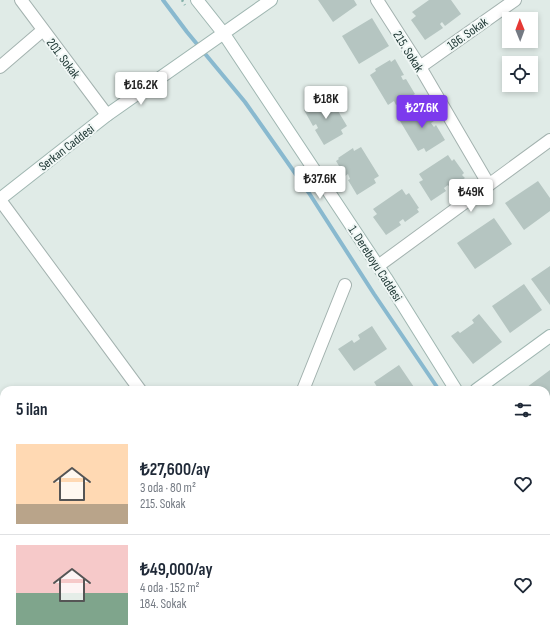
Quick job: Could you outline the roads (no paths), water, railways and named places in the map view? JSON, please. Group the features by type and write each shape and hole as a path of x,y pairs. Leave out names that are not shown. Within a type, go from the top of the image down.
{"street":[{"name":"201. Sokak","path":"21,0 107,115"},
{"name":"1. Dereboyu Caddesi","path":"197,0 224,34 378,266 453,386"},
{"name":"Serkan Caddesi","path":"0,199 107,115 271,0"},
{"name":"215. Sokak","path":"377,0 420,67 489,185"},
{"name":"186. Sokak","path":"420,67 515,0"},
{"path":"0,67 44,30"},
{"path":"378,266 550,140"},
{"path":"0,199 137,386"},
{"path":"305,386 345,285"},
{"path":"481,386 550,336"}],"waterway":[{"path":"163,0 187,32 245,102 309,193 374,294 436,386"}]}
